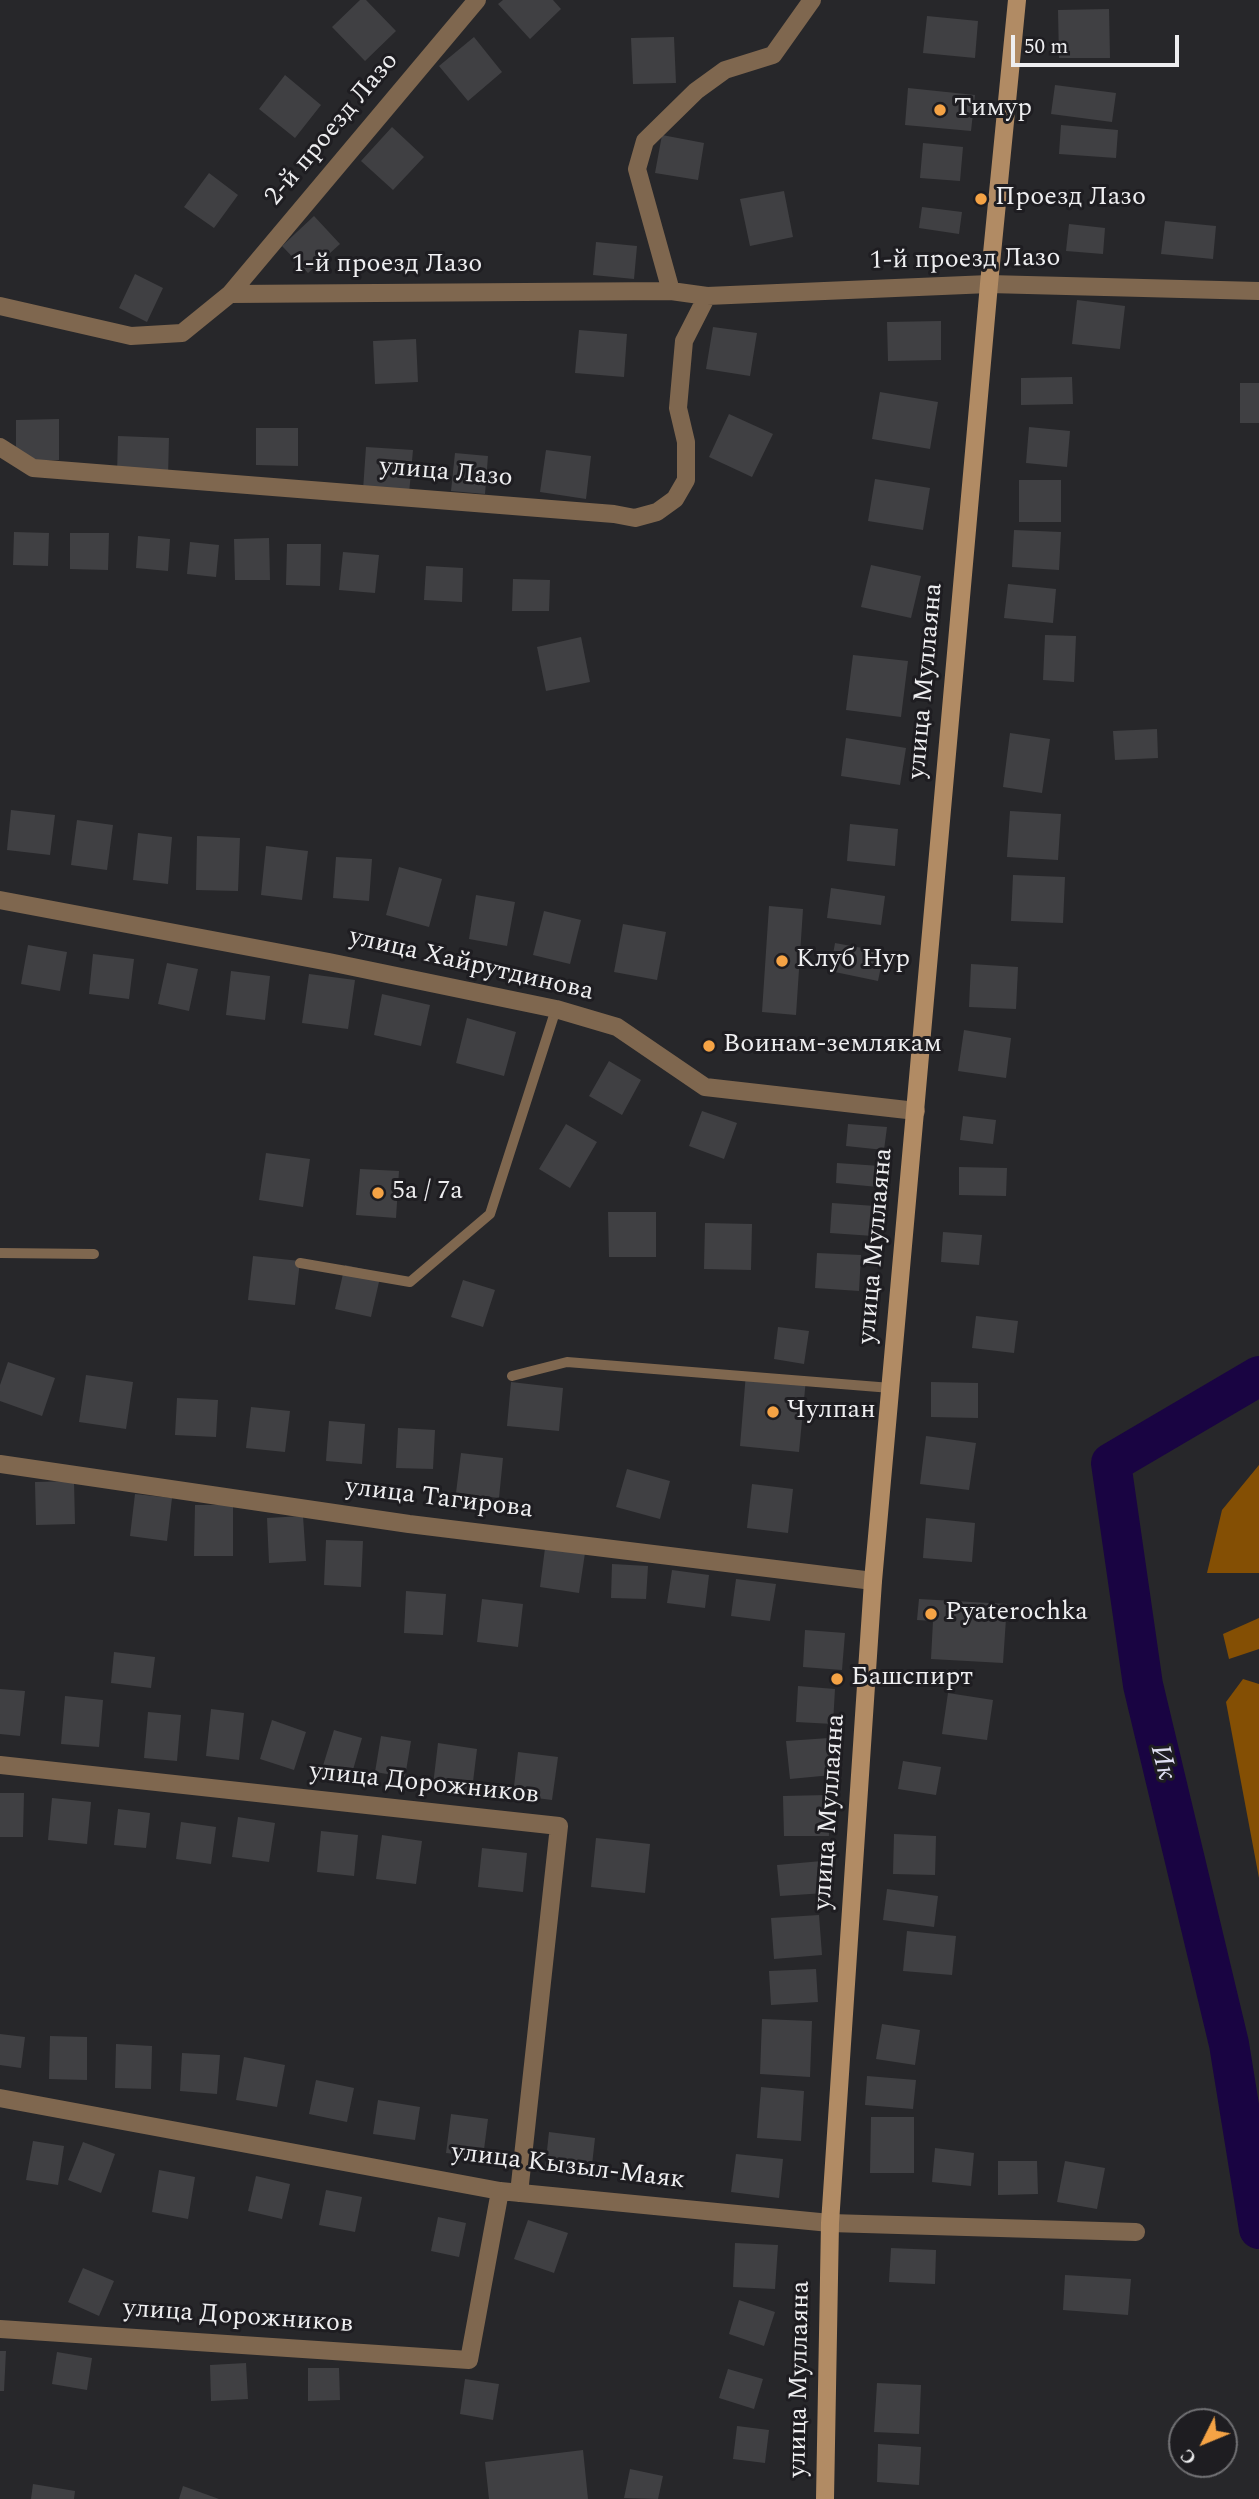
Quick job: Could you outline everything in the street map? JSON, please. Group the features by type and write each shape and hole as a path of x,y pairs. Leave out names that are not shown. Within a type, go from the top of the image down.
{"main road":[{"name":"улица Муллаяна","path":"825,2499 830,2223 873,1581 989,284 1017,0"}],"street":[{"name":"2-й проезд Лазо","path":"0,306 131,336 182,333 230,294 477,0"},
{"path":"671,291 637,169 645,141 696,91 725,70 773,55 812,0"},
{"name":"1-й проезд Лазо","path":"230,294 671,291 708,296 989,284 1259,291"},
{"name":"улица Лазо","path":"0,447 33,468 614,514 635,518 657,512 675,499 686,480 686,442 678,408 684,341 708,296"},
{"name":"улица Хайрутдинова","path":"0,900 329,962 556,1009 617,1027 705,1087 916,1111"},
{"name":"улица Тагирова","path":"0,1464 409,1524 873,1581"},
{"name":"улица Дорожников","path":"0,1765 559,1826 519,2193"},
{"name":"улица Кызыл-Маяк","path":"0,2098 500,2191 830,2223 1136,2232"},
{"name":"улица Дорожников","path":"0,2329 469,2360 500,2191"}],"lane":[{"path":"300,1263 410,1283 490,1214 556,1009"},
{"path":"0,1254 94,1254"},
{"path":"512,1376 567,1362 891,1388"}],"shaded area":[{"path":"1259,1465 1259,1573 1207,1573 1222,1510"},
{"path":"1259,1618 1259,1649 1229,1659 1223,1634"},
{"path":"1243,1679 1259,1684 1259,1878 1226,1702"}],"building":[{"path":"360,0 366,0 396,31 365,61 332,27"},
{"path":"503,0 553,0 561,9 530,39 498,4"},
{"path":"1109,9 1110,58 1059,58 1058,10"},
{"path":"927,16 978,21 975,58 923,53"},
{"path":"474,37 502,72 468,101 439,66"},
{"path":"674,37 676,83 633,84 631,38"},
{"path":"285,75 321,105 295,138 259,109"},
{"path":"1055,85 1116,93 1112,122 1051,114"},
{"name":"Тимур","path":"908,88 975,95 971,131 905,125"},
{"path":"1061,125 1118,130 1116,158 1059,154"},
{"path":"392,127 424,157 393,190 361,161"},
{"path":"662,135 704,143 698,180 655,173"},
{"path":"923,143 963,147 960,181 920,178"},
{"path":"209,173 238,195 214,228 184,207"},
{"path":"784,191 793,237 750,246 740,199"},
{"path":"922,207 962,212 959,234 919,228"},
{"path":"314,216 340,244 308,273 282,246"},
{"path":"1165,221 1216,226 1213,259 1161,254"},
{"path":"1069,224 1105,228 1103,254 1066,251"},
{"path":"596,242 637,246 634,279 593,275"},
{"path":"135,274 163,288 147,322 119,308"},
{"path":"1077,300 1125,306 1120,349 1072,344"},
{"path":"941,321 941,360 888,361 887,322"},
{"path":"713,327 757,333 750,376 706,369"},
{"path":"579,330 627,334 624,377 575,373"},
{"path":"416,339 418,382 375,384 373,341"},
{"path":"1072,377 1073,404 1021,405 1021,378"},
{"path":"1240,383 1259,383 1259,423 1240,423"},
{"path":"880,392 938,402 930,449 872,439"},
{"path":"729,414 773,434 752,477 709,457"},
{"path":"59,419 59,460 16,461 16,420"},
{"path":"1029,427 1070,431 1067,467 1026,463"},
{"path":"256,428 298,428 298,466 256,465"},
{"path":"118,436 169,438 168,477 117,475"},
{"path":"366,447 413,450 409,494 363,490"},
{"path":"546,450 591,456 586,499 540,492"},
{"path":"455,453 488,456 485,494 451,491"},
{"path":"875,479 930,488 923,530 868,521"},
{"path":"1019,480 1061,480 1061,522 1019,522"},
{"path":"1014,530 1061,532 1059,570 1012,567"},
{"path":"14,532 49,533 48,566 13,565"},
{"path":"70,533 109,533 108,570 70,569"},
{"path":"138,536 170,539 168,571 136,568"},
{"path":"269,538 270,580 235,580 234,539"},
{"path":"190,542 219,545 216,577 187,574"},
{"path":"287,544 321,544 320,586 286,585"},
{"path":"343,552 379,555 375,593 339,590"},
{"path":"871,565 921,576 911,618 861,607"},
{"path":"426,566 463,568 462,602 424,600"},
{"path":"513,579 550,580 549,611 512,611"},
{"path":"1008,584 1056,589 1053,623 1004,618"},
{"path":"1045,635 1076,636 1074,682 1043,680"},
{"path":"581,637 590,682 546,691 537,647"},
{"path":"853,655 908,661 901,717 846,710"},
{"path":"1157,729 1158,758 1115,760 1113,731"},
{"path":"1010,733 1050,739 1042,793 1003,787"},
{"path":"846,738 906,748 900,785 841,776"},
{"path":"11,810 55,815 50,855 7,850"},
{"path":"1010,811 1061,814 1058,860 1007,857"},
{"path":"77,820 113,825 107,870 71,865"},
{"path":"850,824 898,829 895,866 847,861"},
{"path":"138,833 172,837 168,884 133,880"},
{"path":"197,836 240,838 238,891 196,890"},
{"path":"266,846 308,851 302,900 261,895"},
{"path":"336,857 372,859 369,901 333,898"},
{"path":"399,867 442,879 429,927 386,915"},
{"path":"1013,875 1065,877 1063,923 1011,921"},
{"path":"831,888 885,896 881,925 827,918"},
{"path":"476,895 515,902 507,946 469,939"},
{"name":"Клуб Нур","path":"769,906 803,909 796,1015 762,1012"},
{"path":"544,911 581,920 570,964 533,955"},
{"path":"623,924 666,932 657,980 614,972"},
{"path":"835,943 884,952 878,981 830,971"},
{"path":"28,945 67,952 60,991 21,984"},
{"path":"93,954 134,959 129,999 89,994"},
{"path":"167,963 198,969 189,1011 158,1004"},
{"path":"971,964 1018,967 1016,1009 969,1007"},
{"path":"231,971 270,976 265,1020 226,1015"},
{"path":"309,974 355,980 348,1029 302,1023"},
{"path":"382,994 430,1005 421,1046 374,1035"},
{"path":"467,1018 516,1032 504,1076 456,1063"},
{"path":"964,1030 1011,1038 1006,1078 958,1071"},
{"path":"609,1061 641,1080 622,1115 589,1096"},
{"path":"702,1111 737,1123 724,1159 689,1146"},
{"path":"963,1116 996,1120 993,1144 960,1140"},
{"path":"566,1124 597,1142 570,1188 539,1169"},
{"path":"848,1124 887,1127 884,1150 846,1146"},
{"path":"266,1153 310,1159 303,1207 259,1200"},
{"path":"837,1163 880,1166 878,1187 836,1183"},
{"path":"959,1167 1007,1168 1006,1196 959,1195"},
{"name":"5а / 7а","path":"360,1169 399,1171 396,1218 356,1215"},
{"path":"832,1203 875,1206 873,1236 830,1233"},
{"path":"608,1212 656,1212 656,1257 609,1257"},
{"path":"705,1223 752,1224 751,1270 704,1269"},
{"path":"943,1232 982,1235 979,1265 941,1262"},
{"path":"817,1253 861,1255 859,1291 815,1288"},
{"path":"253,1256 300,1261 295,1305 248,1300"},
{"path":"345,1265 381,1273 371,1317 335,1309"},
{"path":"463,1280 495,1290 483,1327 451,1317"},
{"path":"976,1316 1018,1321 1014,1353 972,1348"},
{"path":"778,1327 809,1331 804,1364 774,1359"},
{"path":"8,1362 55,1378 42,1416 0,1401 0,1385"},
{"name":"Чулпан","path":"746,1373 806,1379 799,1452 740,1446"},
{"path":"86,1375 133,1382 126,1429 79,1422"},
{"path":"511,1382 563,1388 559,1431 507,1426"},
{"path":"931,1382 978,1383 978,1418 931,1417"},
{"path":"177,1398 218,1400 216,1437 175,1435"},
{"path":"251,1407 290,1411 285,1452 246,1448"},
{"path":"329,1421 365,1424 362,1464 326,1461"},
{"path":"398,1428 435,1430 433,1469 396,1468"},
{"path":"926,1436 976,1443 969,1490 920,1484"},
{"path":"461,1453 503,1458 499,1498 456,1493"},
{"path":"627,1469 670,1481 660,1519 616,1507"},
{"path":"74,1481 75,1524 36,1525 35,1482"},
{"path":"752,1484 793,1489 788,1533 747,1528"},
{"path":"135,1494 172,1498 167,1541 130,1536"},
{"path":"195,1505 233,1505 233,1556 194,1556"},
{"path":"303,1516 306,1561 269,1563 267,1518"},
{"path":"926,1518 975,1523 972,1562 923,1558"},
{"path":"326,1540 363,1541 361,1587 324,1585"},
{"path":"545,1548 585,1553 579,1593 540,1587"},
{"path":"612,1564 648,1566 646,1599 611,1598"},
{"path":"672,1570 709,1575 705,1608 667,1603"},
{"path":"736,1579 776,1584 770,1621 731,1616"},
{"path":"406,1591 446,1594 443,1635 404,1633"},
{"path":"482,1599 523,1604 518,1647 477,1642"},
{"path":"919,1599 1007,1604 1003,1663 931,1659 933,1621 917,1620"},
{"path":"805,1630 845,1633 842,1670 803,1667"},
{"path":"114,1652 155,1657 151,1688 111,1683"},
{"path":"798,1686 835,1689 833,1724 796,1722"},
{"path":"0,1689 25,1691 20,1736 0,1734"},
{"path":"948,1693 993,1700 987,1740 942,1734"},
{"path":"65,1696 103,1700 99,1747 61,1744"},
{"path":"211,1709 244,1713 239,1760 206,1756"},
{"path":"148,1712 181,1715 177,1761 144,1758"},
{"path":"272,1720 306,1732 294,1770 260,1759"},
{"path":"334,1730 362,1738 351,1777 322,1769"},
{"path":"381,1736 411,1741 405,1777 375,1772"},
{"path":"829,1738 832,1775 790,1779 786,1741"},
{"path":"438,1743 477,1749 472,1790 433,1785"},
{"path":"518,1752 558,1757 552,1800 513,1795"},
{"path":"903,1761 941,1767 936,1795 898,1789"},
{"path":"0,1793 24,1793 23,1837 0,1837"},
{"path":"828,1795 829,1836 784,1836 783,1796"},
{"path":"52,1798 91,1802 87,1844 48,1840"},
{"path":"118,1809 150,1813 146,1848 114,1845"},
{"path":"238,1817 275,1823 269,1862 232,1857"},
{"path":"181,1822 216,1827 211,1864 176,1859"},
{"path":"321,1831 358,1835 354,1876 317,1872"},
{"path":"894,1834 936,1836 935,1875 893,1874"},
{"path":"382,1835 422,1841 416,1884 376,1879"},
{"path":"596,1838 650,1844 645,1893 591,1887"},
{"path":"482,1848 527,1853 523,1892 478,1887"},
{"path":"822,1861 825,1893 780,1896 777,1865"},
{"path":"887,1889 938,1896 934,1927 883,1920"},
{"path":"819,1915 822,1955 774,1959 771,1918"},
{"path":"907,1931 956,1936 952,1975 903,1971"},
{"path":"816,1969 818,2002 771,2005 769,1971"},
{"path":"762,2019 812,2021 810,2077 760,2074"},
{"path":"882,2024 920,2030 915,2065 876,2059"},
{"path":"0,2034 25,2037 21,2068 0,2065"},
{"path":"50,2036 87,2037 87,2080 49,2079"},
{"path":"116,2044 152,2046 151,2089 115,2088"},
{"path":"182,2053 220,2055 217,2094 180,2091"},
{"path":"244,2057 285,2065 277,2107 236,2100"},
{"path":"867,2076 916,2080 913,2109 865,2105"},
{"path":"316,2080 354,2088 347,2122 309,2114"},
{"path":"761,2087 804,2091 801,2141 757,2138"},
{"path":"378,2100 420,2107 415,2140 373,2134"},
{"path":"451,2114 488,2119 483,2157 446,2153"},
{"path":"871,2117 914,2117 914,2173 870,2173"},
{"path":"549,2132 595,2138 591,2174 545,2169"},
{"path":"33,2141 64,2146 58,2185 26,2180"},
{"path":"83,2142 115,2154 101,2193 68,2180"},
{"path":"935,2148 974,2153 971,2186 932,2182"},
{"path":"736,2154 783,2159 779,2198 731,2192"},
{"path":"998,2161 1037,2161 1038,2194 998,2195"},
{"path":"1065,2161 1105,2168 1097,2209 1057,2202"},
{"path":"159,2170 195,2177 188,2219 152,2212"},
{"path":"256,2176 290,2184 282,2219 248,2211"},
{"path":"326,2190 362,2197 355,2232 319,2225"},
{"path":"438,2217 466,2223 459,2257 431,2251"},
{"path":"528,2220 568,2233 554,2273 514,2259"},
{"path":"735,2243 778,2245 775,2289 733,2287"},
{"path":"891,2248 936,2250 935,2284 889,2282"},
{"path":"83,2268 114,2281 99,2316 68,2302"},
{"path":"1065,2275 1131,2279 1128,2315 1063,2310"},
{"path":"739,2300 775,2312 764,2346 729,2334"},
{"path":"0,2351 6,2351 4,2391 0,2391"},
{"path":"57,2352 92,2358 87,2390 52,2384"},
{"path":"246,2363 248,2399 211,2401 210,2365"},
{"path":"308,2368 339,2368 340,2400 308,2401"},
{"path":"728,2369 763,2379 754,2409 719,2398"},
{"path":"465,2379 499,2384 493,2420 460,2414"},
{"path":"877,2383 921,2385 919,2434 874,2432"},
{"path":"737,2426 769,2430 765,2463 733,2459"},
{"path":"878,2444 921,2447 919,2485 877,2482"},
{"path":"583,2450 588,2499 489,2499 485,2462"},
{"path":"630,2469 663,2476 658,2499 624,2498"},
{"path":"33,2484 75,2491 74,2499 31,2499"},
{"path":"183,2486 219,2499 179,2499"}],"waterway":[{"name":"Ик","path":"1259,1376 1111,1463 1143,1685 1229,2044 1259,2229"}],"place":[{"name":"Тимур","path":"940,110"},
{"name":"Проезд Лазо","path":"981,199"},
{"name":"Клуб Нур","path":"782,961"},
{"name":"Воинам-землякам","path":"709,1046"},
{"name":"5а / 7а","path":"378,1193"},
{"name":"Чулпан","path":"773,1412"},
{"name":"Pyaterochka","path":"931,1614"},
{"name":"Башспирт","path":"837,1679"}]}
